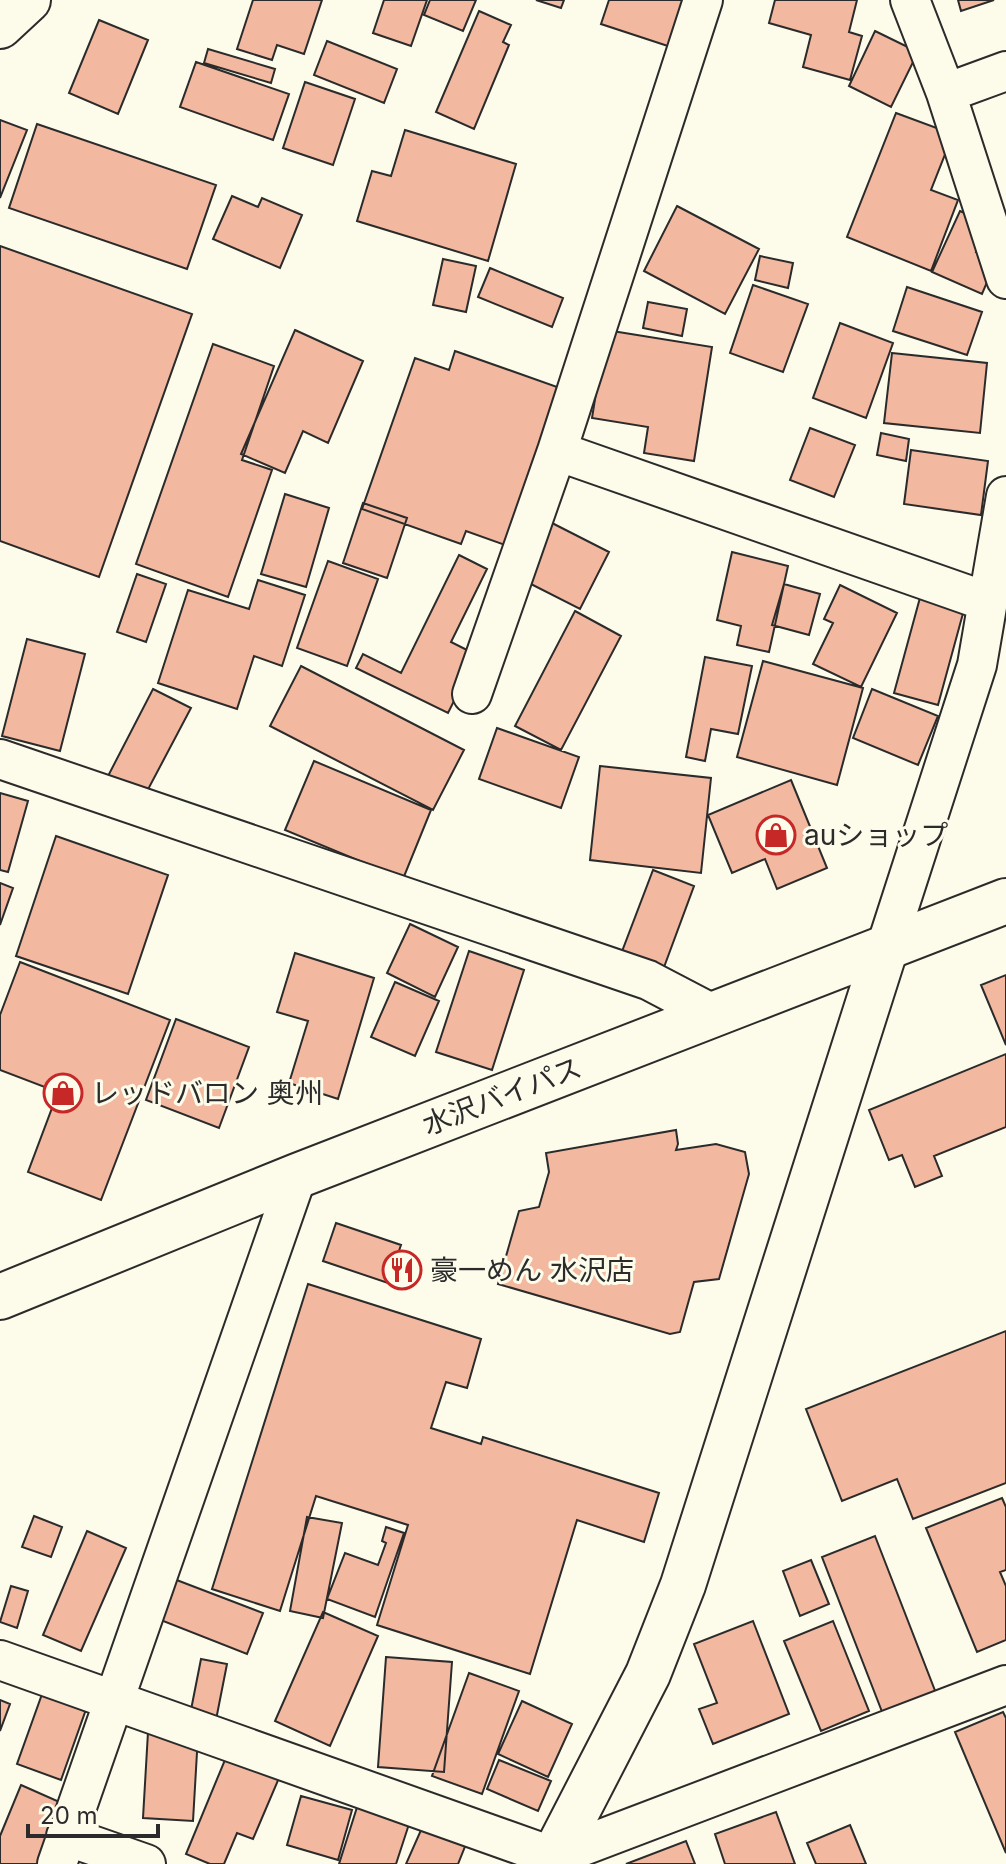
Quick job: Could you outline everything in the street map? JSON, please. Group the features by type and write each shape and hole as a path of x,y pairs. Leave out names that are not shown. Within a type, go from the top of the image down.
{"main road":[{"path":"0,26 28,0"},
{"name":"水沢バイパス","path":"0,1297 297,1176 1006,901"},
{"path":"552,1860 648,1674 683,1585 886,947"}],"street":[{"path":"472,694 557,451 703,0"},
{"path":"910,0 946,93 1006,279"},
{"path":"946,93 1006,71"},
{"path":"557,451 988,602"},
{"path":"886,947 977,665 1006,496"},
{"path":"0,759 648,980 713,1014"},
{"path":"146,1864 61,1850 297,1176"},
{"path":"0,1660 552,1860 1006,1685"}],"building":[{"path":"253,0 322,0 304,54 277,45 272,60 237,49"},
{"path":"384,0 427,0 411,46 373,33"},
{"path":"430,0 476,0 463,31 424,15"},
{"path":"536,0 564,0 561,8"},
{"path":"609,0 699,0 683,51 601,24"},
{"path":"775,0 857,0 849,32 862,36 850,80 803,67 811,35 769,23"},
{"path":"958,0 994,0 961,11"},
{"path":"479,11 511,25 503,42 509,45 474,129 436,112"},
{"path":"99,20 148,40 118,114 69,93"},
{"path":"875,31 918,52 891,107 849,86"},
{"path":"327,41 397,69 384,103 314,75"},
{"path":"208,49 275,69 271,83 204,63"},
{"path":"196,62 289,94 273,140 180,107"},
{"path":"305,82 355,99 333,165 283,148"},
{"path":"896,113 953,134 931,190 958,200 931,271 847,237"},
{"path":"0,120 27,130 0,198"},
{"path":"37,124 216,185 187,269 9,208"},
{"path":"405,130 516,164 488,261 357,221 372,171 391,176"},
{"path":"232,196 258,207 262,198 302,215 280,268 213,239"},
{"path":"677,206 759,249 725,314 644,271"},
{"path":"960,211 989,224 976,252 996,261 982,294 932,272"},
{"path":"0,246 192,314 99,577 0,541"},
{"path":"760,256 793,263 788,288 755,280"},
{"path":"443,259 476,266 466,312 433,305"},
{"path":"490,268 563,298 552,327 478,297"},
{"path":"753,285 808,304 783,372 730,353"},
{"path":"907,287 982,312 967,355 893,331"},
{"path":"648,302 687,309 682,336 643,328"},
{"path":"840,323 893,343 866,418 813,398"},
{"path":"295,330 363,361 328,443 303,431 285,473 241,454"},
{"path":"606,330 712,347 694,461 644,453 648,427 592,418"},
{"path":"213,344 274,366 242,460 272,470 228,597 136,564"},
{"path":"455,351 577,394 522,551 466,531 461,544 362,509 415,358 449,370"},
{"path":"892,353 987,363 980,433 884,423"},
{"path":"810,428 855,445 834,497 790,480"},
{"path":"881,433 909,439 906,461 877,455"},
{"path":"911,450 988,461 981,515 904,504"},
{"path":"285,494 329,508 306,587 261,574"},
{"path":"363,503 407,518 387,578 343,563"},
{"path":"552,523 609,552 580,609 523,580"},
{"path":"732,552 788,566 769,652 737,645 741,626 717,620"},
{"path":"459,555 487,569 451,642 477,655 448,713 356,668 363,654 401,673"},
{"path":"328,561 378,579 347,666 297,648"},
{"path":"137,574 166,584 146,642 117,632"},
{"path":"258,580 305,595 282,666 254,656 237,709 158,683 188,590 249,609"},
{"path":"784,584 820,594 809,635 772,625"},
{"path":"840,585 897,613 861,687 813,664 833,623 824,619"},
{"path":"921,594 965,606 938,705 894,693"},
{"path":"575,611 621,636 561,750 515,726"},
{"path":"27,639 85,654 60,751 2,736"},
{"path":"705,657 752,666 738,734 711,729 705,761 686,757"},
{"path":"763,661 863,688 837,785 737,757"},
{"path":"301,666 464,750 433,810 270,726"},
{"path":"153,689 191,708 144,797 107,778"},
{"path":"872,689 938,716 918,765 853,738"},
{"path":"497,728 579,757 561,808 479,779"},
{"path":"314,761 431,810 403,879 285,830"},
{"path":"600,766 711,778 701,873 590,860"},
{"path":"791,780 827,868 777,889 765,859 732,873 708,815"},
{"path":"0,793 28,801 8,872 0,870"},
{"path":"56,836 168,875 128,994 16,956"},
{"path":"653,870 694,886 660,978 618,962"},
{"path":"0,883 13,888 0,925"},
{"path":"410,924 458,947 435,997 387,973"},
{"path":"469,951 524,970 492,1070 436,1052"},
{"path":"295,953 374,978 338,1099 289,1083 308,1021 277,1012"},
{"path":"20,962 170,1020 101,1200 28,1172 58,1092 0,1070 0,1015"},
{"path":"1006,975 1006,1045 981,985"},
{"path":"395,982 439,1001 415,1056 371,1037"},
{"path":"176,1019 249,1047 219,1128 146,1100"},
{"path":"1006,1054 1006,1127 934,1156 942,1176 915,1187 902,1155 889,1160 869,1110"},
{"path":"676,1130 676,1150 716,1144 745,1152 749,1174 719,1279 694,1282 680,1332 670,1334 498,1284 519,1211 539,1207 549,1172 546,1153"},
{"path":"336,1223 401,1245 388,1283 323,1261"},
{"path":"308,1284 481,1339 467,1388 446,1382 431,1428 481,1444 483,1437 659,1493 644,1542 577,1520 530,1674 377,1625 408,1525 316,1496 280,1611 212,1589"},
{"path":"1006,1331 1006,1483 913,1519 897,1479 842,1501 806,1409"},
{"path":"1002,1498 1006,1507 1006,1570 1000,1572 1006,1586 1006,1640 977,1652 926,1528"},
{"path":"34,1516 62,1527 51,1557 22,1547"},
{"path":"307,1517 342,1523 323,1618 290,1611"},
{"path":"386,1527 404,1533 375,1617 327,1599 345,1553 378,1565 386,1543 382,1541"},
{"path":"87,1531 126,1548 81,1651 43,1635"},
{"path":"875,1536 939,1701 886,1722 822,1557"},
{"path":"811,1560 829,1604 800,1616 783,1571"},
{"path":"174,1579 263,1613 247,1654 158,1619"},
{"path":"11,1586 28,1591 17,1628 0,1622"},
{"path":"323,1612 378,1636 330,1746 275,1721"},
{"path":"753,1621 789,1714 713,1744 699,1709 717,1703 694,1644"},
{"path":"833,1621 869,1711 821,1731 784,1641"},
{"path":"386,1657 452,1662 444,1772 378,1767"},
{"path":"201,1659 227,1664 214,1730 188,1725"},
{"path":"469,1673 519,1691 482,1794 432,1776"},
{"path":"46,1683 90,1698 61,1780 17,1764"},
{"path":"0,1700 10,1704 0,1731"},
{"path":"522,1701 572,1724 548,1777 498,1754"},
{"path":"1003,1712 1006,1718 1006,1853 955,1732"},
{"path":"148,1732 198,1735 193,1821 143,1818"},
{"path":"227,1755 279,1778 253,1839 237,1833 224,1864 210,1864 186,1854"},
{"path":"499,1760 551,1781 538,1811 487,1789"},
{"path":"21,1785 64,1804 39,1864 0,1864 0,1836"},
{"path":"301,1796 352,1810 338,1860 287,1845"},
{"path":"359,1801 411,1818 396,1864 339,1864"},
{"path":"776,1812 795,1864 725,1864 715,1834"},
{"path":"425,1821 468,1839 458,1864 406,1864"},
{"path":"850,1825 866,1864 816,1864 807,1843"},
{"path":"686,1841 695,1864 626,1864"}],"place":[{"name":"auショップ","path":"776,835"},
{"name":"レッドバロン 奥州","path":"63,1093"},
{"name":"豪一めん 水沢店","path":"402,1270"}]}
